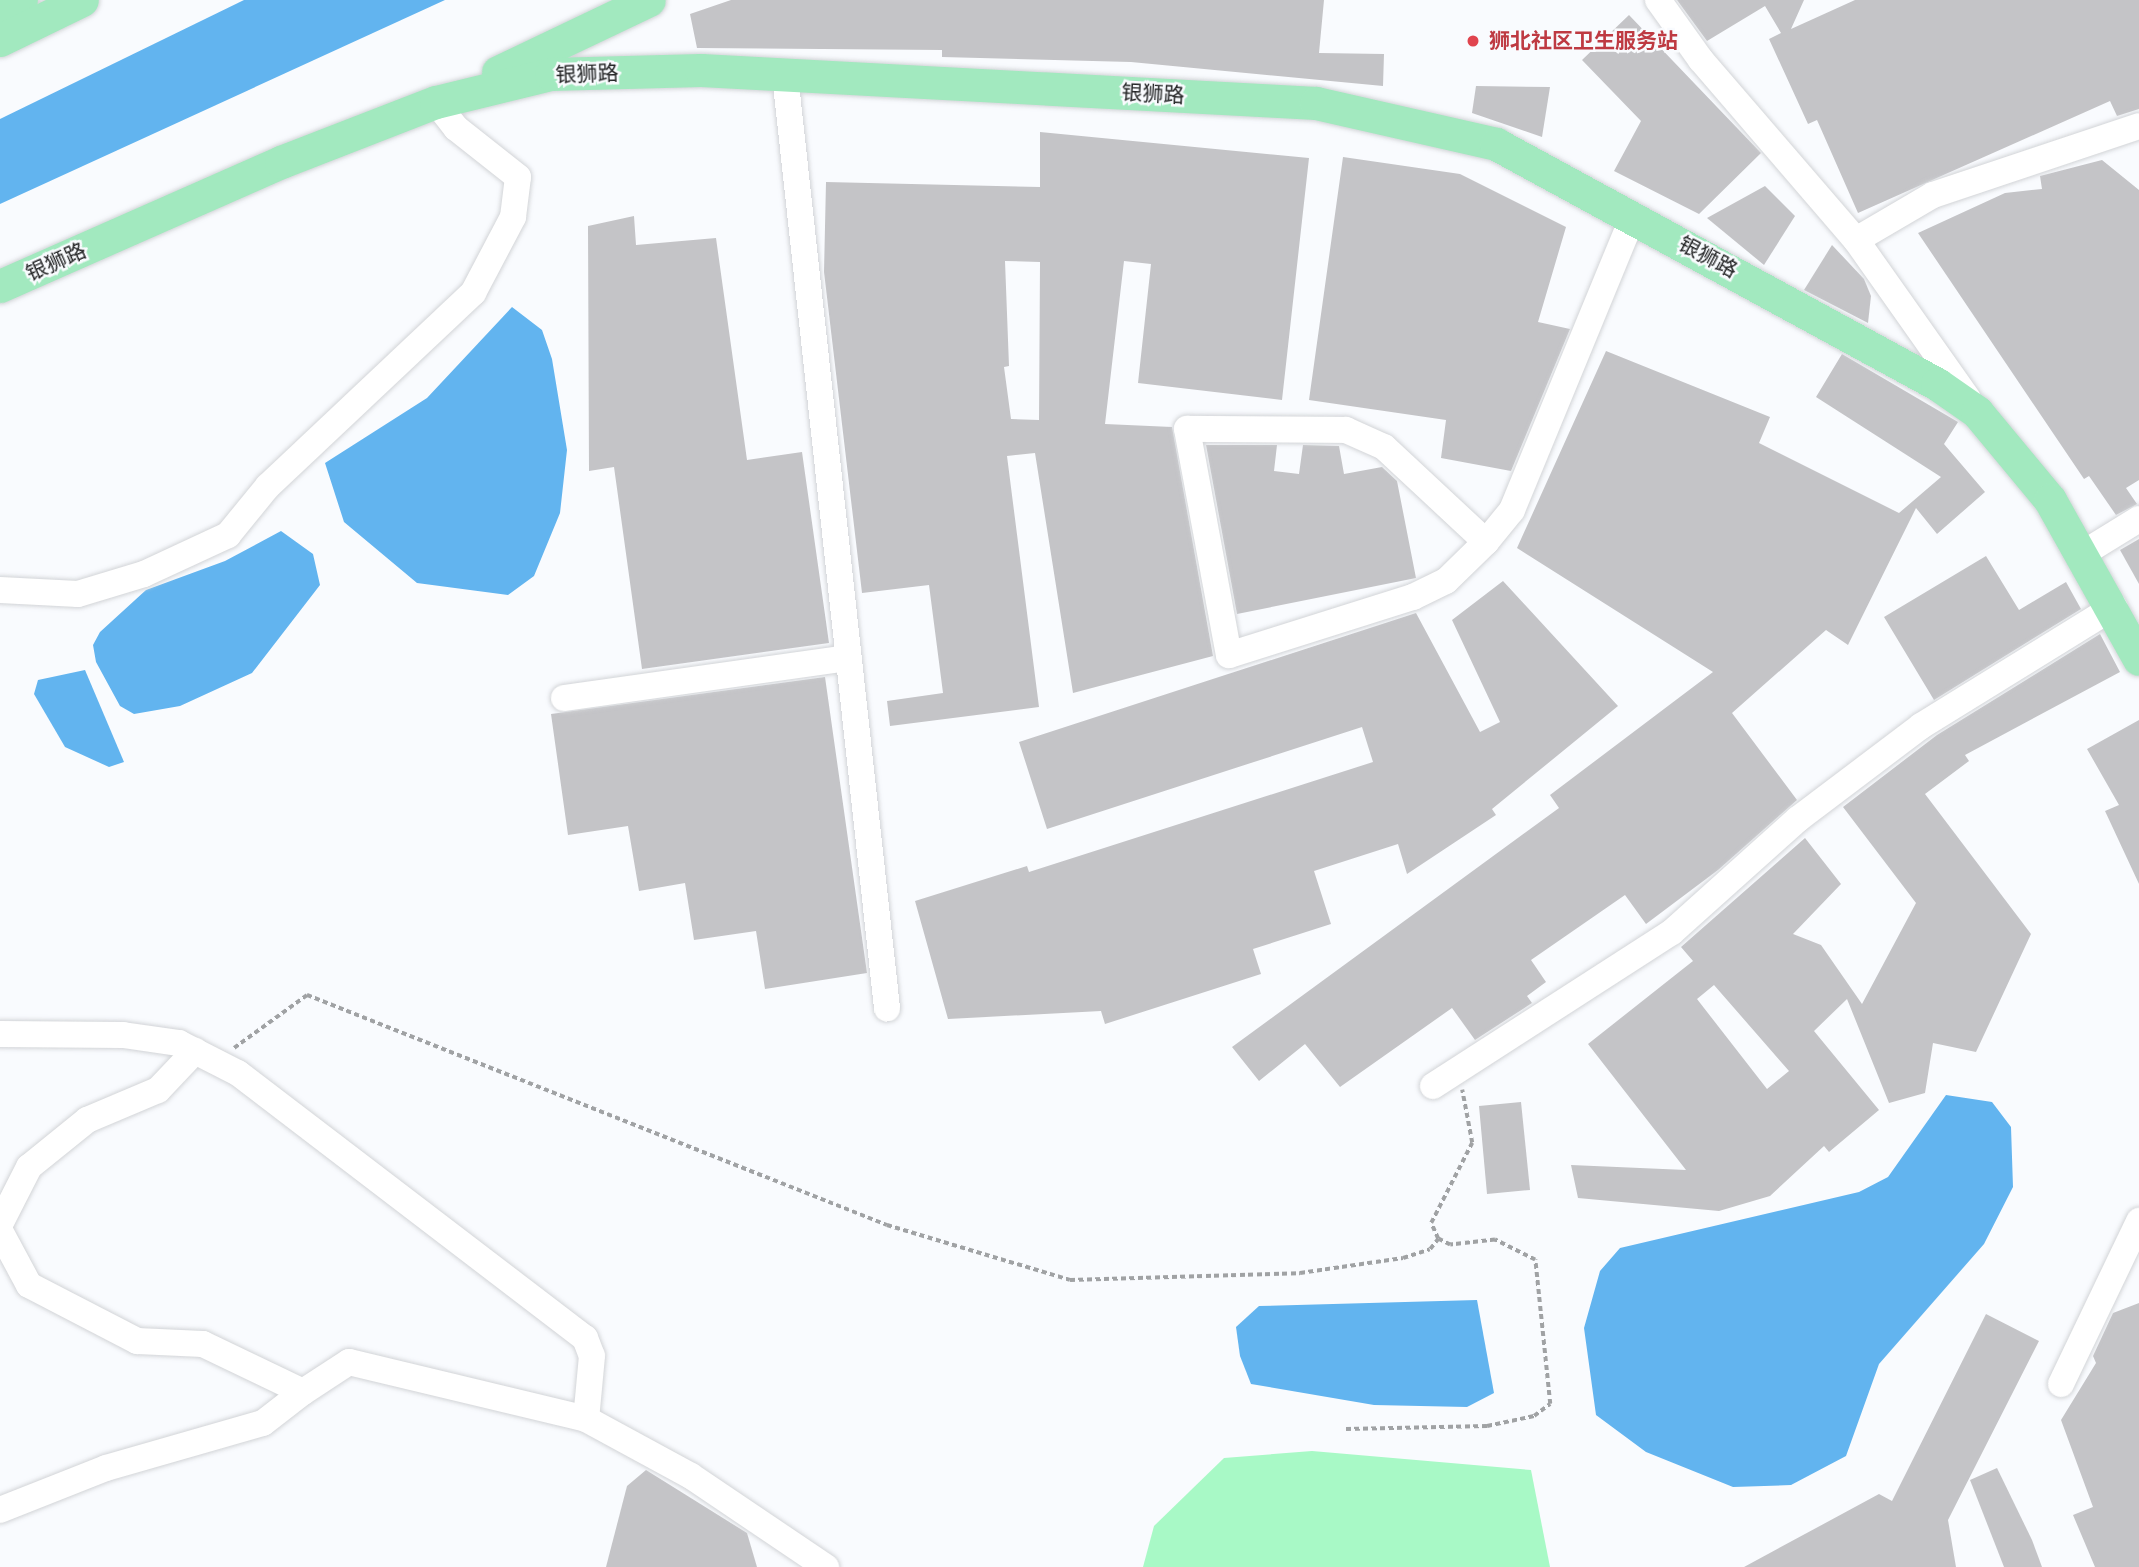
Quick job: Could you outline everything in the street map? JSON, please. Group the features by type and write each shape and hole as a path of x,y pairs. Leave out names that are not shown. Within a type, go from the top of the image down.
{"main road":[{"path":"0,10 21,0"},
{"path":"0,40 82,0"},
{"path":"436,102 649,0"},
{"name":"银狮路","path":"0,286 281,162 436,102 551,74 785,75 1315,103 1496,144 1880,349 1978,412 2043,491 2114,607 2139,659"}],"street":[{"path":"1658,0 1856,240 1978,412"},
{"path":"785,75 887,1008"},
{"path":"0,590 78,594 144,574 228,535 268,485 473,293 513,217 517,177 456,128 436,102"},
{"path":"1856,240 1933,195 2139,126"},
{"path":"1486,542 1384,447 1346,430 1188,429 1228,655 1413,597 1446,581 1486,542 1512,510 1633,217"},
{"path":"2082,554 2139,519"},
{"path":"1444,1079 1672,932 1798,819 1921,726 2114,607"},
{"path":"564,698 848,658"},
{"path":"0,1034 123,1035 205,1056 585,1338 592,1356 586,1419"},
{"path":"0,1224 29,1167 87,1119 158,1090 205,1056"},
{"path":"2061,1384 2139,1221"},
{"path":"0,1231 29,1285 138,1341 203,1343 303,1392"},
{"path":"0,1510 106,1468 263,1423 303,1392 349,1362 586,1419 691,1476 826,1567"}],"path":[{"path":"205,1056 307,995 887,1224 1070,1280 1300,1273 1404,1258 1430,1249 1438,1240"},
{"path":"1346,1429 1487,1426 1534,1416 1550,1404 1535,1260 1495,1240 1450,1245 1438,1240 1430,1223 1472,1143 1471,1111 1444,1079"}],"green space":[{"path":"1312,1451 1531,1470 1550,1567 1143,1567 1154,1526 1224,1458"}],"water":[{"path":"244,0 445,0 0,204 0,119"},
{"path":"512,307 542,330 552,359 567,450 560,513 534,576 508,595 417,583 344,522 325,463 427,398"},
{"path":"281,531 313,554 320,585 252,673 180,706 134,714 120,706 96,662 93,645 100,632 146,590 225,561"},
{"path":"85,670 124,762 109,767 65,747 34,694 38,680"},
{"path":"1946,1095 1992,1102 2011,1127 2013,1187 1984,1244 1879,1364 1846,1456 1791,1485 1733,1487 1646,1452 1596,1415 1584,1328 1600,1271 1620,1248 1859,1192 1888,1177"},
{"path":"1477,1300 1494,1393 1467,1407 1374,1405 1251,1384 1240,1356 1236,1327 1259,1306"}],"building":[{"path":"731,0 1324,0 1319,53 1384,54 1383,86 1131,62 942,57 942,50 697,48 690,14"},
{"path":"1677,0 1804,0 1791,29 1855,0 2139,0 2139,109 2117,116 2110,101 1858,213 1817,120 1808,124 1769,39 1781,33 1765,6 1707,41"},
{"path":"1629,15 1761,153 1699,214 1614,171 1641,121 1582,60"},
{"path":"1476,86 1550,87 1542,137 1472,113"},
{"path":"1040,132 1309,158 1282,400 1138,383 1151,264 1124,261 1105,424 1172,427 1213,656 1073,693 1035,453 1007,456 1039,707 890,726 887,701 943,693 929,585 862,593 824,272 826,182 1040,187","holes":["1005,261 1040,262 1039,420 1011,419 1004,367 1009,366"]},
{"path":"1343,157 1460,174 1566,227 1538,322 1570,329 1511,471 1441,458 1446,420 1309,400"},
{"path":"2102,160 2139,190 2139,480 2126,488 2137,504 2116,515 2089,476 2084,479 1918,233 2005,193 2042,189 2040,176"},
{"path":"1765,186 1795,216 1764,265 1707,218"},
{"path":"634,216 636,245 716,238 747,460 802,452 829,643 642,669 614,467 589,471 588,226"},
{"path":"1832,245 1864,279 1871,296 1868,323 1804,290"},
{"path":"1606,351 1770,417 1759,443 1899,513 1941,477 1816,397 1842,354 1958,422 1944,444 1985,492 1937,534 1916,508 1848,645 1826,630 1732,713 1797,800 1718,870 1646,924 1625,895 1531,960 1546,982 1527,996 1532,1003 1475,1040 1452,1008 1340,1087 1305,1044 1259,1081 1232,1047 1559,808 1550,795 1713,672 1517,548"},
{"path":"1206,445 1277,445 1274,471 1299,474 1303,445 1339,446 1344,474 1382,467 1397,481 1416,578 1237,614"},
{"path":"2139,539 2139,584 2120,550"},
{"path":"1986,556 2019,610 2066,582 2081,609 1934,700 1884,617"},
{"path":"1503,581 1618,706 1492,809 1496,815 1407,874 1398,844 1314,871 1331,924 1253,949 1261,974 1105,1024 1101,1011 948,1019 915,901 1027,866 1029,872 1373,762 1362,727 1047,829 1019,742 1416,613 1480,732 1500,722 1452,620"},
{"path":"2100,634 2120,672 1965,755 1969,761 1925,794 2031,934 1976,1052 1933,1043 1925,1093 1889,1103 1847,999 1814,1031 1879,1110 1829,1152 1824,1146 1770,1196 1719,1211 1578,1198 1571,1165 1686,1170 1588,1044 1693,961 1681,947 1805,838 1841,884 1793,934 1821,945 1862,1004 1916,903 1843,807 1937,735","holes":["1714,985 1789,1071 1767,1089 1697,999"]},
{"path":"825,677 867,973 765,989 756,931 694,940 685,883 639,891 628,826 568,835 551,714"},
{"path":"2139,720 2139,884 2105,811 2119,805 2087,749"},
{"path":"1521,1102 1530,1190 1487,1194 1479,1106"},
{"path":"2139,1303 2139,1567 2095,1567 2073,1515 2093,1507 2061,1420 2096,1363 2093,1356 2113,1313"},
{"path":"1986,1314 2039,1341 1948,1520 1956,1567 1744,1567 1879,1494 1892,1501"},
{"path":"1997,1468 2042,1567 2004,1567 1970,1480"},
{"path":"646,1470 747,1533 757,1567 606,1567 627,1486"}],"place":[{"name":"狮北社区卫生服务站","path":"1473,41"}]}
